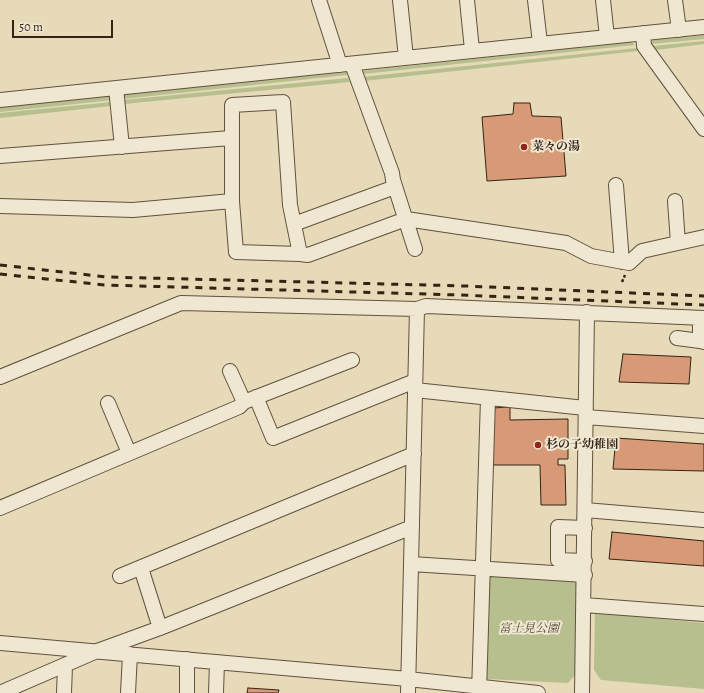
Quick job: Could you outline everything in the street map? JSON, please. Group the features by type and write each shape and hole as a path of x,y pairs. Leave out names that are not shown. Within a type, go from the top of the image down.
{"street":[{"path":"319,0 392,173 415,249"},
{"path":"400,0 406,58"},
{"path":"467,0 472,50"},
{"path":"535,0 540,43"},
{"path":"603,0 607,37"},
{"path":"676,0 679,30"},
{"path":"0,100 704,27"},
{"path":"643,33 644,46 704,129"},
{"path":"116,88 122,147"},
{"path":"300,254 290,205 283,102 232,105 232,201 236,252 308,255 406,219 566,243 591,256 630,263 642,251 704,237"},
{"path":"0,156 231,138"},
{"path":"616,185 622,262"},
{"path":"294,224 395,187"},
{"path":"0,206 132,210 232,201"},
{"path":"675,201 678,243"},
{"path":"0,377 181,303 417,309 426,306 702,318 702,342 677,338"},
{"path":"408,686 417,309"},
{"path":"582,693 585,575 587,312"},
{"path":"0,508 239,407 250,399 352,360"},
{"path":"230,371 250,399 273,438 415,385 586,413 704,426"},
{"path":"479,690 488,398"},
{"path":"108,403 129,453"},
{"path":"120,576 414,454"},
{"path":"585,510 704,520"},
{"path":"0,693 97,651 160,628 412,527"},
{"path":"585,528 558,527 558,560 585,560"},
{"path":"412,564 585,575"},
{"path":"141,568 160,628"},
{"path":"584,605 704,614"},
{"path":"0,643 217,662 408,686 538,693"},
{"path":"128,693 130,654"},
{"path":"187,659 187,693"},
{"path":"216,693 217,662"},
{"path":"64,693 65,666"}],"green space":[{"path":"704,35 704,39 651,44 653,40"},
{"path":"704,41 704,44 656,50 653,48 653,46"},
{"path":"631,42 635,45 363,74 361,71"},
{"path":"637,48 639,51 364,81 362,77"},
{"path":"347,72 347,75 123,99 123,94"},
{"path":"348,78 350,82 124,104 123,100"},
{"path":"112,96 113,100 0,112 0,107"},
{"path":"112,102 111,106 0,118 0,113"},
{"name":"富士見公園","path":"489,576 573,579 577,586 575,675 568,683 487,679 481,672"},
{"path":"595,612 704,623 704,689 601,680 594,670"}],"building":[{"name":"菜々の湯","path":"514,103 530,103 532,116 561,117 566,176 487,181 482,117 513,114"},
{"path":"623,354 691,357 689,384 619,382"},
{"path":"510,407 510,420 568,419 568,459 558,459 558,465 565,465 566,505 541,505 540,465 492,465 492,408"},
{"path":"616,438 704,444 704,471 613,469"},
{"path":"612,532 704,541 704,566 609,559"},
{"path":"248,688 279,690 278,693 247,693"}],"railway":[{"path":"0,265 107,277 466,286 704,296"},
{"path":"0,274 104,285 460,295 704,305"}],"place":[{"name":"菜々の湯","path":"524,147"},
{"name":"杉の子幼稚園","path":"538,445"}]}
